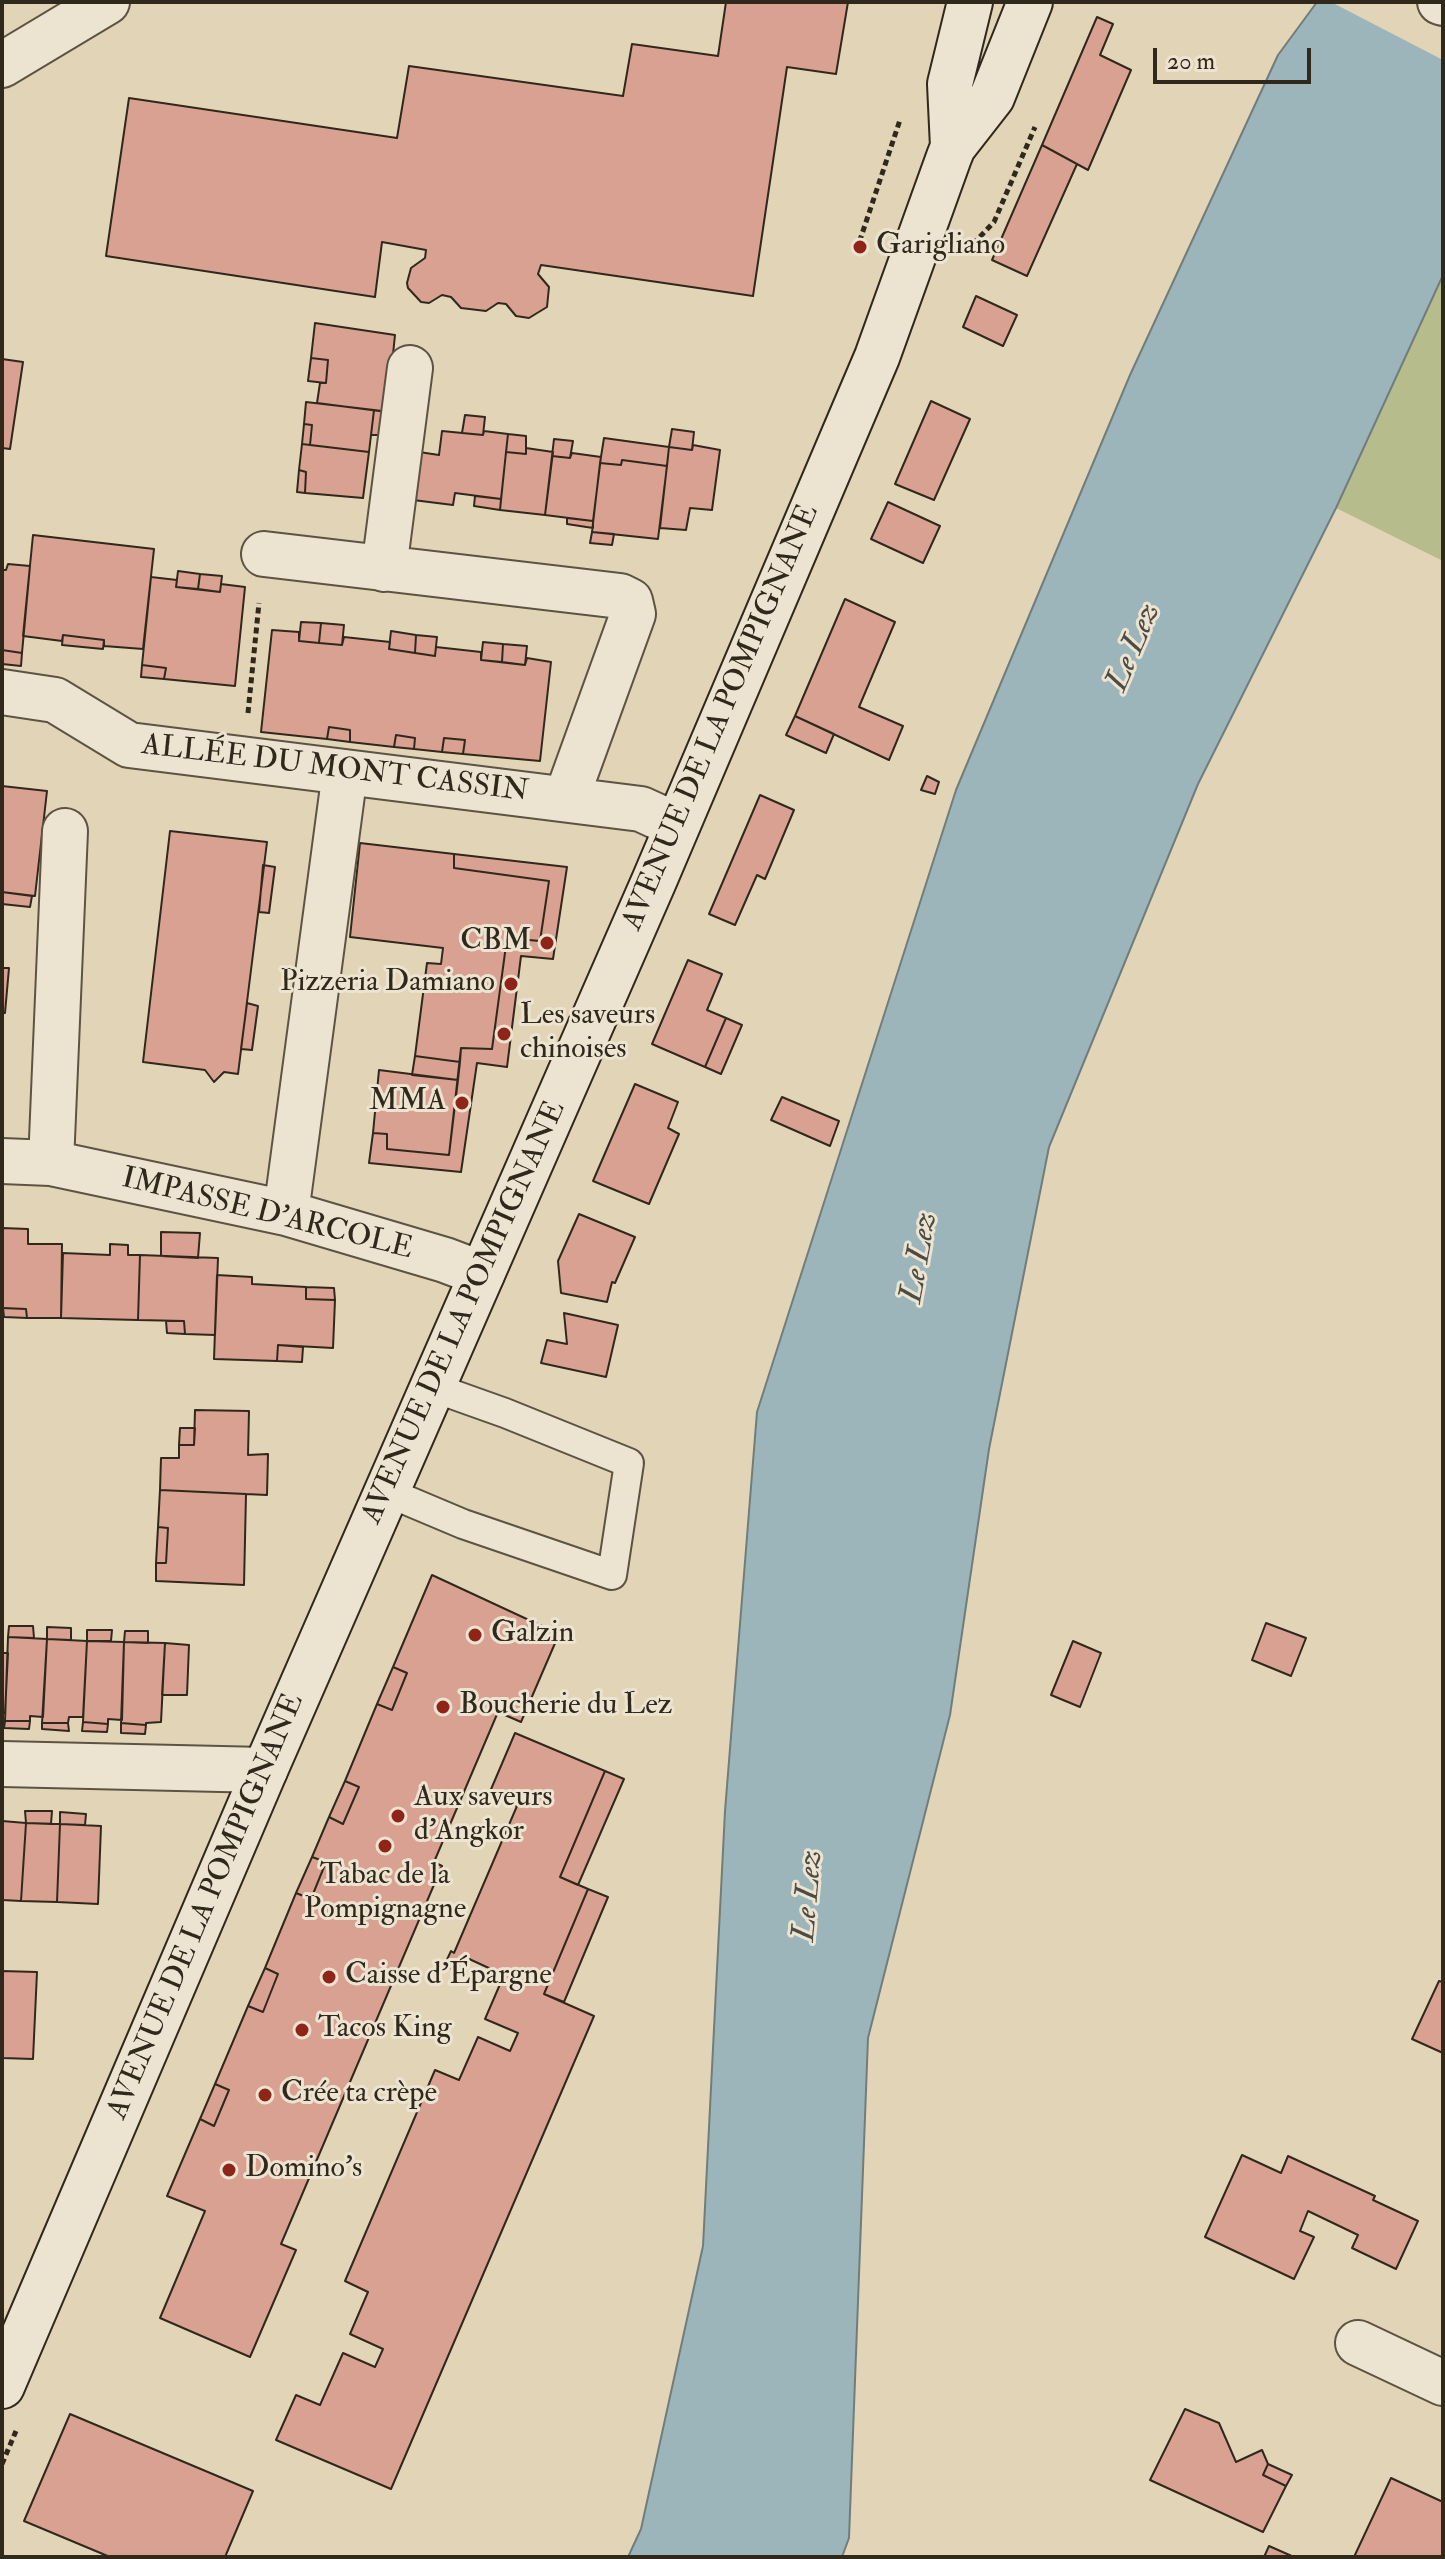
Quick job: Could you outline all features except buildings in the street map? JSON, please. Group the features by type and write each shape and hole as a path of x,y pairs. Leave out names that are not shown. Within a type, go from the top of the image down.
{"street":[{"path":"2,65 107,2"},
{"name":"AVENUE DE LA POMPIGNANE","path":"953,147 950,84 970,2"},
{"name":"AVENUE DE LA POMPIGNANE","path":"2,2386 265,1770 877,357 953,147 992,97 1030,2"},
{"path":"384,569 410,368"},
{"path":"264,554 620,596 630,601 633,614 566,799"},
{"name":"ALLÉE DU MONT CASSIN","path":"2,692 55,700 129,745 641,809 676,825"},
{"path":"286,1213 345,772"},
{"path":"51,1163 65,831"},
{"name":"IMPASSE D'ARCOLE","path":"2,1161 51,1163 286,1213 482,1274"},
{"path":"2,1764 265,1770"},
{"path":"1358,2343 1443,2383"}],"lane":[{"path":"387,1492 463,1524 612,1575 629,1463 432,1387"}],"path":[{"path":"243,760 264,554"}],"green space":[{"path":"1443,275 1443,561 1336,508"}],"water":[{"name":"Le Lez","path":"1317,2 1443,2 1443,275 1336,508 1198,784 1049,1147 989,1449 950,1715 868,2038 849,2538 842,2557 628,2557 641,2529 703,2246 725,1811 757,1412 956,790 1130,375 1278,55"}],"pier":[{"path":"1331,2 1443,2 1443,60"}],"place":[{"name":"Garigliano","path":"860,247"},
{"name":"CBM","path":"547,943"},
{"name":"Pizzeria Damiano","path":"511,984"},
{"name":"Les saveurs chinoises","path":"504,1034"},
{"name":"MMA","path":"462,1103"},
{"name":"Galzin","path":"475,1635"},
{"name":"Boucherie du Lez","path":"443,1707"},
{"name":"Aux saveurs d'Angkor","path":"398,1816"},
{"name":"Tabac de la Pompignagne","path":"385,1846"},
{"name":"Caisse d'Épargne","path":"329,1977"},
{"name":"Tacos King","path":"302,2030"},
{"name":"Crée ta crèpe","path":"265,2095"},
{"name":"Domino's","path":"229,2170"}]}
